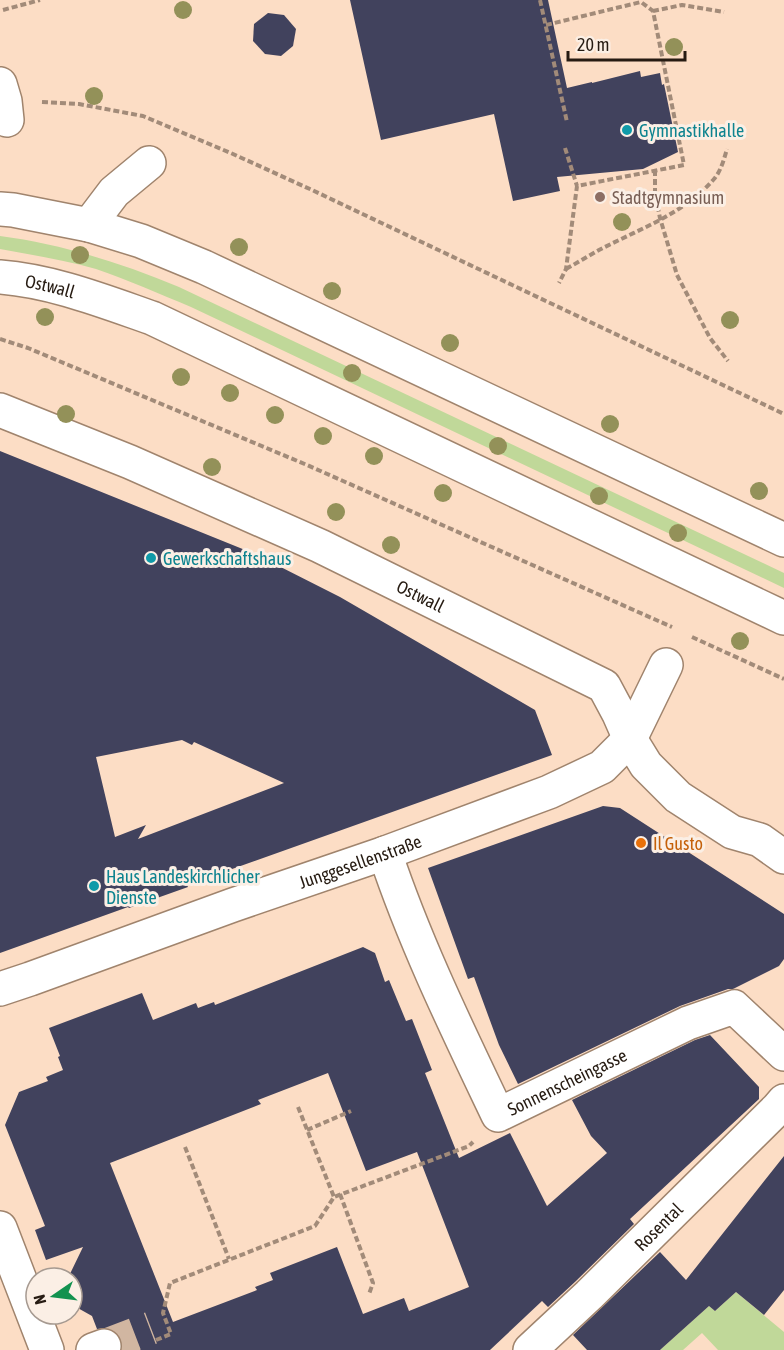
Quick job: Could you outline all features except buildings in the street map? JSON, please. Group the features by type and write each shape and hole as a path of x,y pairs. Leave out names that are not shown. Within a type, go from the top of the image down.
{"street":[{"path":"89,225 114,192 149,163"},
{"path":"0,209 89,225 141,241 204,267 784,540"},
{"name":"Ostwall","path":"0,277 80,293 152,318 784,618"},
{"name":"Ostwall","path":"0,410 130,462 320,546 604,686 630,739 646,765 732,832 748,830 784,856"},
{"name":"Junggesellenstraße","path":"0,989 386,853 549,792 602,767 630,739 666,665"},
{"name":"Sonnenscheingasse","path":"386,853 396,885 434,976 498,1115 688,1023 734,1007 784,1054"},
{"name":"Rosental","path":"530,1350 784,1101"},
{"path":"0,1228 47,1350"}],"path":[{"path":"3,10 40,0"},
{"path":"540,0 567,122"},
{"path":"546,25 641,2 653,11 684,165 578,186"},
{"path":"653,11 682,5 724,12"},
{"path":"4,101 79,104 143,116 312,190 784,414"},
{"path":"559,283 566,269 578,186 565,148"},
{"path":"566,269 660,221 691,200 715,178 727,149"},
{"path":"655,170 655,193 660,221 677,275 710,339 728,361"},
{"path":"0,339 38,352 307,465 674,628"},
{"path":"685,633 784,679"},
{"path":"297,1107 334,1197"},
{"path":"307,1130 351,1111"},
{"path":"156,1340 171,1334 164,1313 170,1283 315,1226 334,1197 469,1146 498,1115"},
{"path":"185,1147 229,1259"},
{"path":"340,1194 373,1283 369,1294"}],"green space":[{"path":"0,236 46,244 91,256 179,287 784,573 784,588 191,307 96,269 0,249"},
{"path":"736,1292 784,1332 784,1350 718,1350 702,1333 683,1350 660,1350 709,1306 715,1311"}],"tunnel":[{"path":"104,1346 151,1328"}],"place":[{"name":"Gymnastikhalle","path":"627,130"},
{"name":"Stadtgymnasium","path":"600,197"},
{"name":"Gewerkschaftshaus","path":"151,558"},
{"name":"Il Gusto","path":"641,843"},
{"name":"Haus Landeskirchlicher Dienste","path":"94,886"}]}
